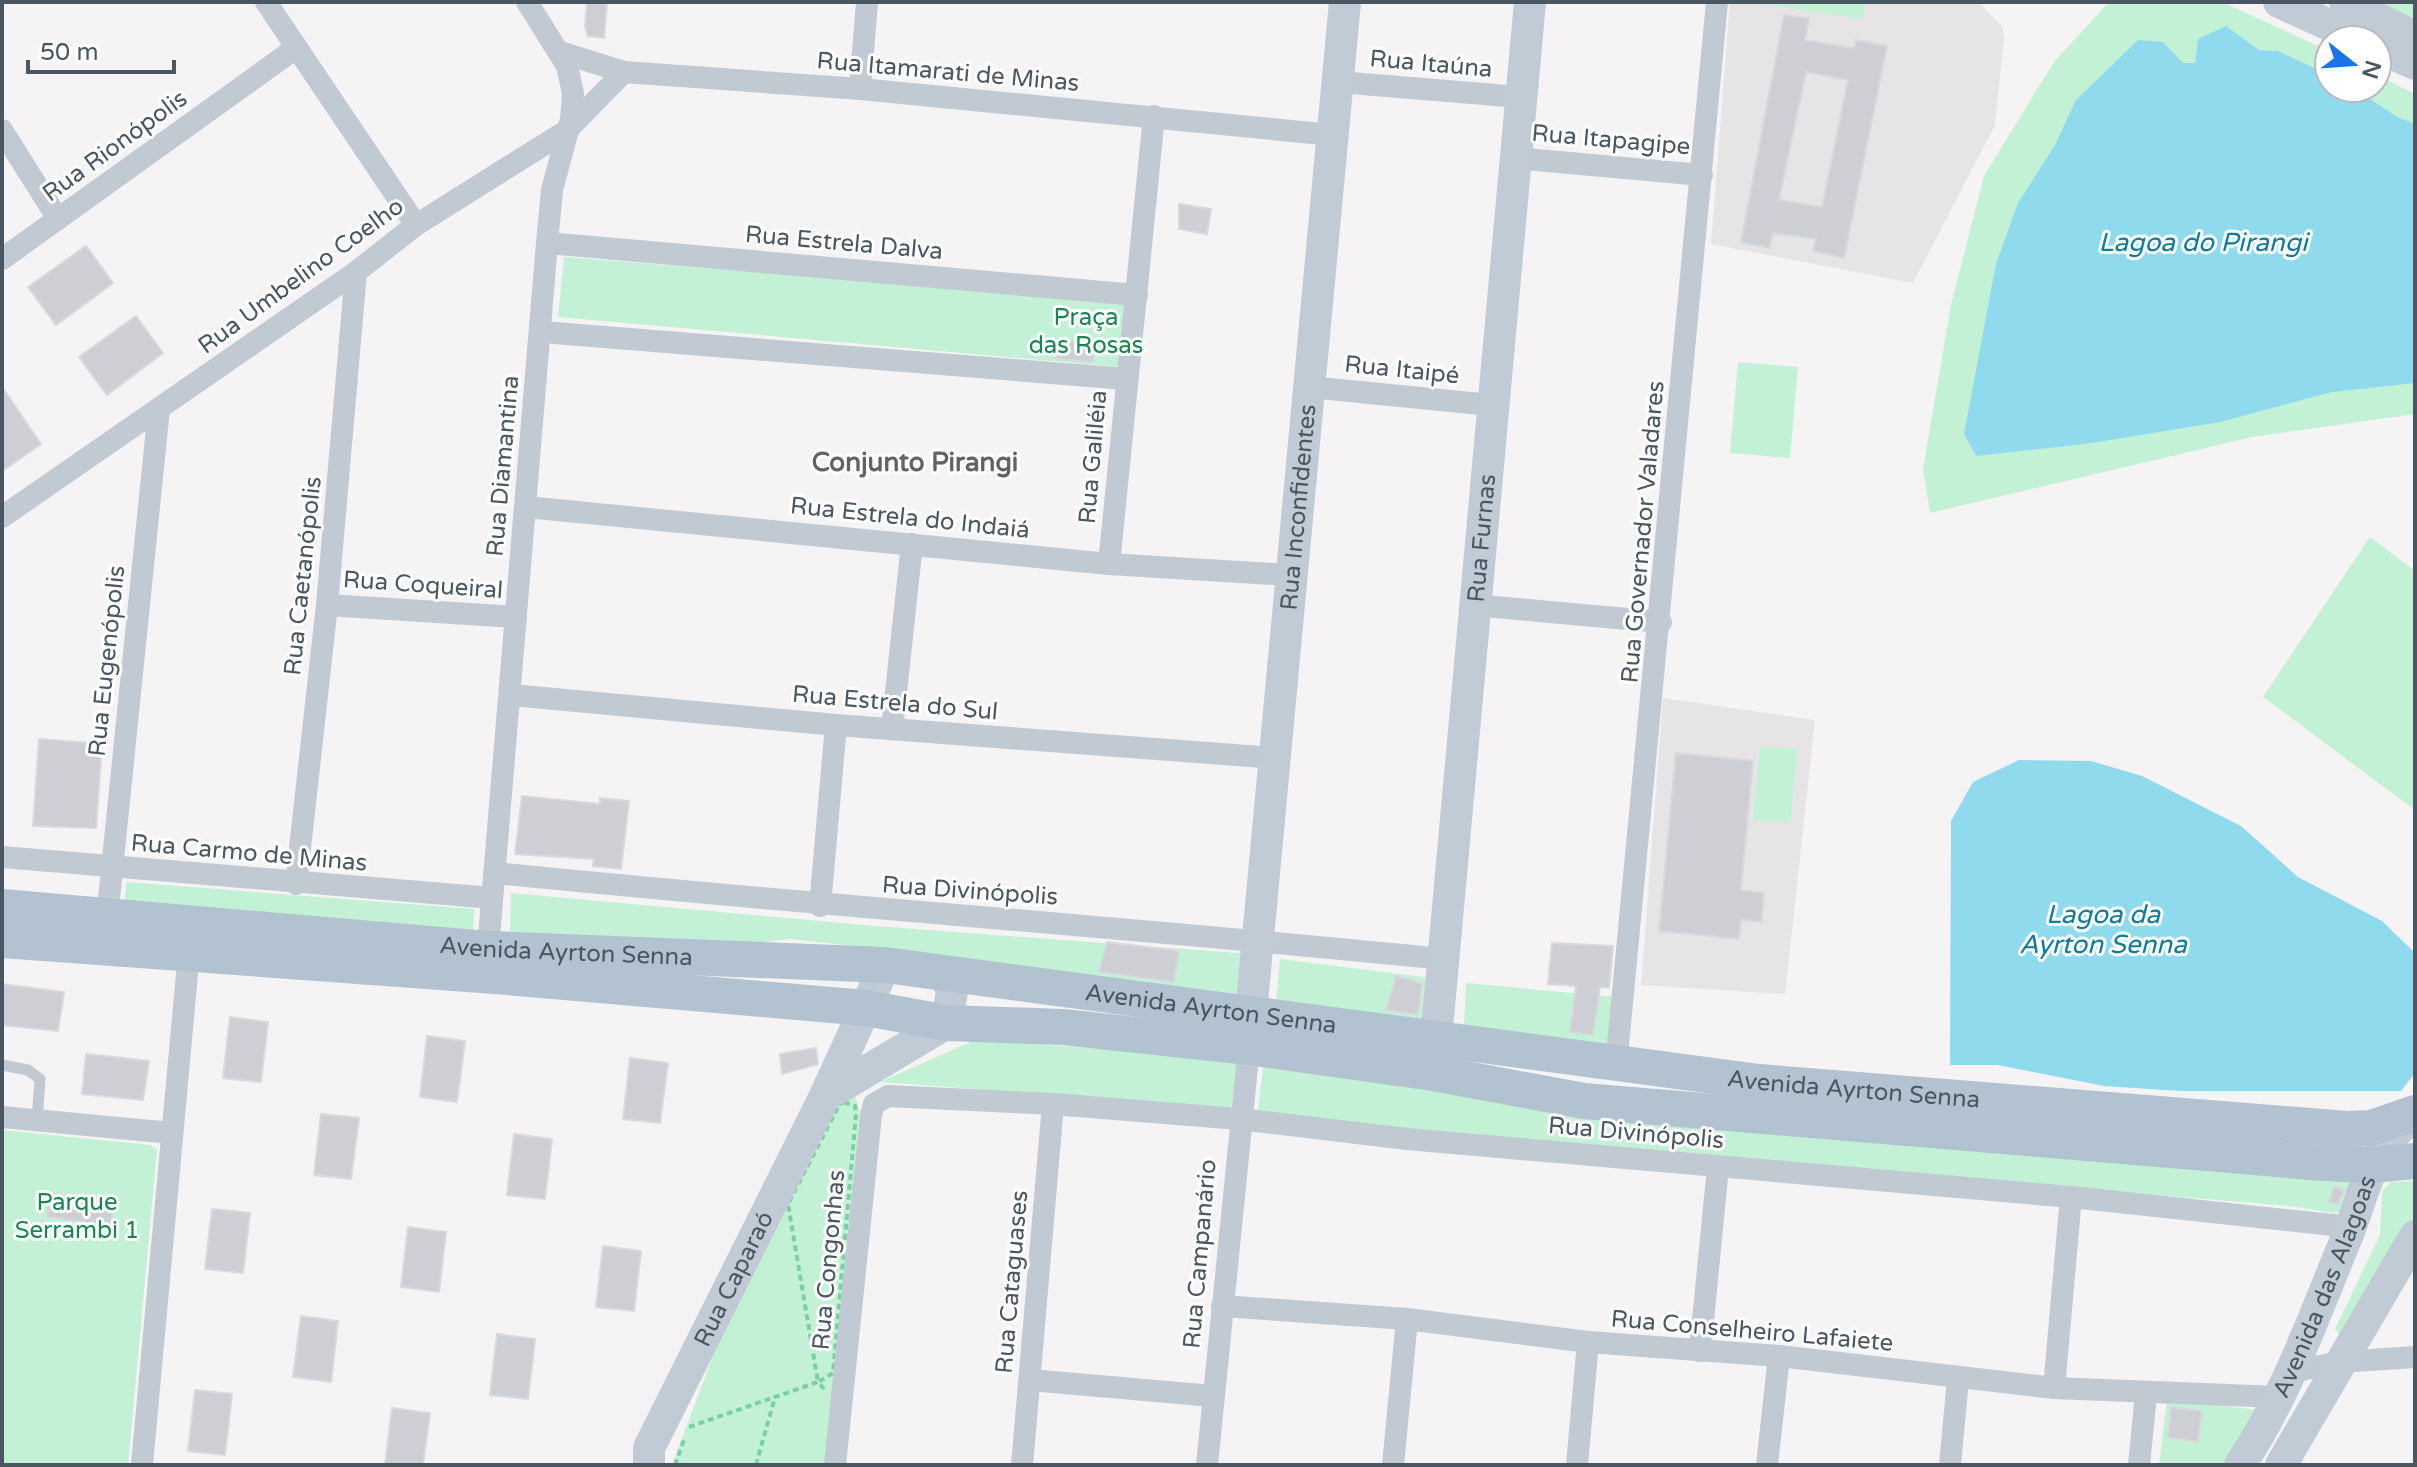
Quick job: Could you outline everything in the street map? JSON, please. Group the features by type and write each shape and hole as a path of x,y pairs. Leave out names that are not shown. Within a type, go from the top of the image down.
{"main road":[{"name":"Avenida Ayrton Senna","path":"2,907 488,949 885,965 944,973 1250,1030 1435,1056 1616,1066 1774,1084 2325,1128 2371,1128 2415,1114"},
{"name":"Avenida Ayrton Senna","path":"2,940 189,952 866,1008 947,1023 1250,1030"},
{"name":"Avenida Ayrton Senna","path":"1435,1056 1584,1101 2372,1165 2415,1161"}],"street":[{"path":"266,2 416,225"},
{"name":"Rua Diamantina","path":"488,949 552,190 573,93 560,52 527,2"},
{"path":"860,89 867,2"},
{"name":"Rua Inconfidentes","path":"1250,1030 1345,2"},
{"name":"Rua Furnas","path":"1435,1056 1491,405 1530,2"},
{"name":"Rua Governador Valadares","path":"1616,1066 1661,622 1717,2"},
{"path":"2345,2 2415,37"},
{"path":"2284,3 2328,24"},
{"name":"Rua Rionópolis","path":"2,259 296,48"},
{"name":"Rua Itamarati de Minas","path":"560,52 624,72 860,89 1333,135"},
{"path":"2393,54 2415,64"},
{"name":"Rua Umbelino Coelho","path":"2,517 356,272 416,225 566,131 624,72"},
{"name":"Rua Itaúna","path":"1338,82 1520,97"},
{"name":"Rua Galiléia","path":"1109,564 1154,116"},
{"path":"2,130 58,219"},
{"name":"Rua Itapagipe","path":"1514,158 1702,175"},
{"name":"Rua Estrela Dalva","path":"547,243 1137,295"},
{"name":"Rua Caetanópolis","path":"296,884 327,605 356,272"},
{"path":"542,332 1126,379"},
{"name":"Rua Itaipé","path":"1309,387 1491,405"},
{"name":"Rua Eugenópolis","path":"107,918 159,409"},
{"name":"Rua Estrela do Indaiá","path":"526,507 1109,564 1290,575"},
{"path":"892,729 912,544"},
{"name":"Rua Coqueiral","path":"327,605 516,617"},
{"path":"1473,605 1661,622"},
{"name":"Rua Estrela do Sul","path":"511,695 836,725 1276,758"},
{"path":"820,906 836,725"},
{"name":"Rua Carmo de Minas","path":"2,857 492,898"},
{"name":"Rua Divinópolis","path":"495,873 820,906 1259,940 1442,959"},
{"path":"142,1465 189,952"},
{"name":"Rua Caparaó","path":"651,1461 885,965"},
{"path":"825,1096 947,1023 952,991 944,973"},
{"name":"Rua Campanário","path":"1207,1465 1250,1030"},
{"name":"Rua Divinópolis","path":"915,1096 1239,1119 1407,1139 2071,1197 2351,1227"},
{"name":"Rua Congonhas","path":"835,1465 871,1115 881,1098 915,1096"},
{"name":"Rua Cataguases","path":"1022,1465 1053,1104"},
{"name":"Avenida das Alagoas","path":"2240,1465 2302,1342 2351,1227 2372,1165 2386,1139 2415,1114"},
{"path":"2,1117 172,1133"},
{"path":"1700,1351 1718,1167"},
{"path":"2054,1388 2071,1197"},
{"name":"Avenida das Alagoas","path":"2281,1465 2415,1236"},
{"name":"Rua Conselheiro Lafaiete","path":"1222,1306 1407,1319 1588,1342 1779,1356 1958,1379 2146,1394 2283,1385 2339,1362 2415,1357"},
{"path":"1393,1465 1407,1319"},
{"path":"1577,1465 1588,1342"},
{"path":"2302,1342 2339,1362"},
{"path":"1767,1465 1779,1356"},
{"path":"1950,1465 1958,1379"},
{"path":"1030,1380 1213,1396"},
{"path":"2139,1465 2146,1394"}],"lane":[{"path":"2,1065 28,1070 40,1079 37,1121"}],"path":[{"path":"651,1461 689,1427 818,1382 833,1373 856,1114 855,1106 844,1102 839,1105 788,1204 818,1382 829,1396"},
{"path":"756,1465 775,1397"}],"shaded area":[{"path":"1730,2 1978,2 2002,26 2004,37 1995,125 1913,283 1711,244"},
{"path":"1663,698 1815,720 1785,994 1641,985"}],"green space":[{"path":"1750,2 1865,2 1863,19"},
{"name":"Lagoa do Pirangi","path":"2109,2 2222,2 2313,44 2313,104 2393,104 2393,83 2415,94 2415,414 2252,437 1930,513 1923,469 1951,305 1984,176 2054,62"},
{"path":"2377,2 2415,2 2415,21"},
{"name":"Praça das Rosas","path":"564,257 1127,301 1119,367 558,317"},
{"path":"1738,362 1798,367 1790,458 1730,453"},
{"path":"2370,537 2415,571 2415,810 2263,697"},
{"path":"1760,746 1797,749 1790,823 1753,819"},
{"path":"126,882 474,909 473,939 124,914"},
{"path":"511,893 875,926 1251,954 1244,1009 871,948 790,939 739,945 510,938"},
{"path":"1280,959 1439,979 1434,1026 1276,1002"},
{"path":"1466,983 1616,997 1617,1051 1464,1026"},
{"path":"977,1039 1239,1060 1231,1108 880,1082"},
{"path":"1263,1067 2356,1180 2353,1211 2333,1213 2290,1206 1406,1134 1258,1110"},
{"path":"855,1096 860,1112 827,1465 672,1465 726,1321 837,1099"},
{"name":"Parque Serrambi 1","path":"2,1130 150,1145 157,1149 128,1465 2,1465"},
{"path":"2415,1181 2415,1232 2343,1339 2335,1329 2380,1235 2382,1191 2391,1182"},
{"path":"2167,1399 2266,1411 2234,1465 2159,1465"}],"water":[{"name":"Lagoa do Pirangi","path":"2226,26 2259,50 2278,51 2313,67 2313,104 2378,104 2415,124 2415,383 2332,392 2220,422 2085,444 1976,456 1964,434 1996,264 2018,203 2055,145 2076,100 2138,40 2163,42 2183,63 2195,63 2198,39"},
{"name":"Lagoa da Ayrton Senna","path":"2019,760 2091,761 2142,776 2241,826 2298,877 2382,921 2415,953 2415,1073 2401,1091 2180,1091 2104,1086 1998,1065 1950,1065 1951,821 1973,782"}],"building":[{"path":"587,2 607,2 604,38 588,36 585,27"},
{"path":"1784,15 1809,18 1805,40 1854,48 1856,40 1887,46 1844,258 1813,251 1816,239 1773,233 1770,248 1741,242","holes":["1806,72 1848,80 1822,207 1779,200"]},
{"path":"1179,204 1211,209 1207,234 1179,229"},
{"path":"86,246 113,283 56,325 28,287"},
{"path":"136,316 163,353 107,395 79,357"},
{"path":"1059,339 1095,344 1093,362 1056,359"},
{"path":"2,387 41,444 2,471"},
{"path":"39,739 102,744 96,828 33,826"},
{"path":"1676,753 1753,761 1741,890 1764,893 1762,922 1741,920 1739,939 1659,931"},
{"path":"522,796 600,804 600,798 629,801 621,869 593,866 594,859 515,854"},
{"path":"1107,942 1179,951 1174,982 1099,972"},
{"path":"1552,943 1613,946 1609,988 1600,987 1593,1035 1570,1032 1576,986 1548,984"},
{"path":"1396,976 1422,983 1418,1015 1386,1010"},
{"path":"2,984 64,992 58,1031 2,1025"},
{"path":"230,1017 268,1022 261,1082 223,1078"},
{"path":"427,1036 465,1041 457,1102 420,1097"},
{"path":"816,1048 818,1064 782,1074 780,1054"},
{"path":"86,1054 149,1061 143,1100 82,1094"},
{"path":"630,1058 668,1063 660,1123 623,1119"},
{"path":"321,1114 359,1118 351,1179 314,1175"},
{"path":"514,1134 552,1139 545,1199 507,1195"},
{"path":"2334,1186 2344,1190 2338,1205 2329,1202"},
{"path":"50,1193 114,1201 111,1226 47,1217"},
{"path":"212,1209 250,1213 243,1273 205,1269"},
{"path":"408,1227 446,1232 439,1292 401,1287"},
{"path":"603,1246 641,1251 634,1311 596,1307"},
{"path":"301,1316 338,1321 331,1382 293,1377"},
{"path":"497,1334 535,1339 528,1399 490,1395"},
{"path":"195,1390 232,1394 225,1455 188,1451"},
{"path":"2171,1407 2202,1411 2198,1442 2168,1438"},
{"path":"392,1408 430,1413 423,1465 385,1465"}],"district":[{"name":"Conjunto Pirangi","path":"915,462"}]}
